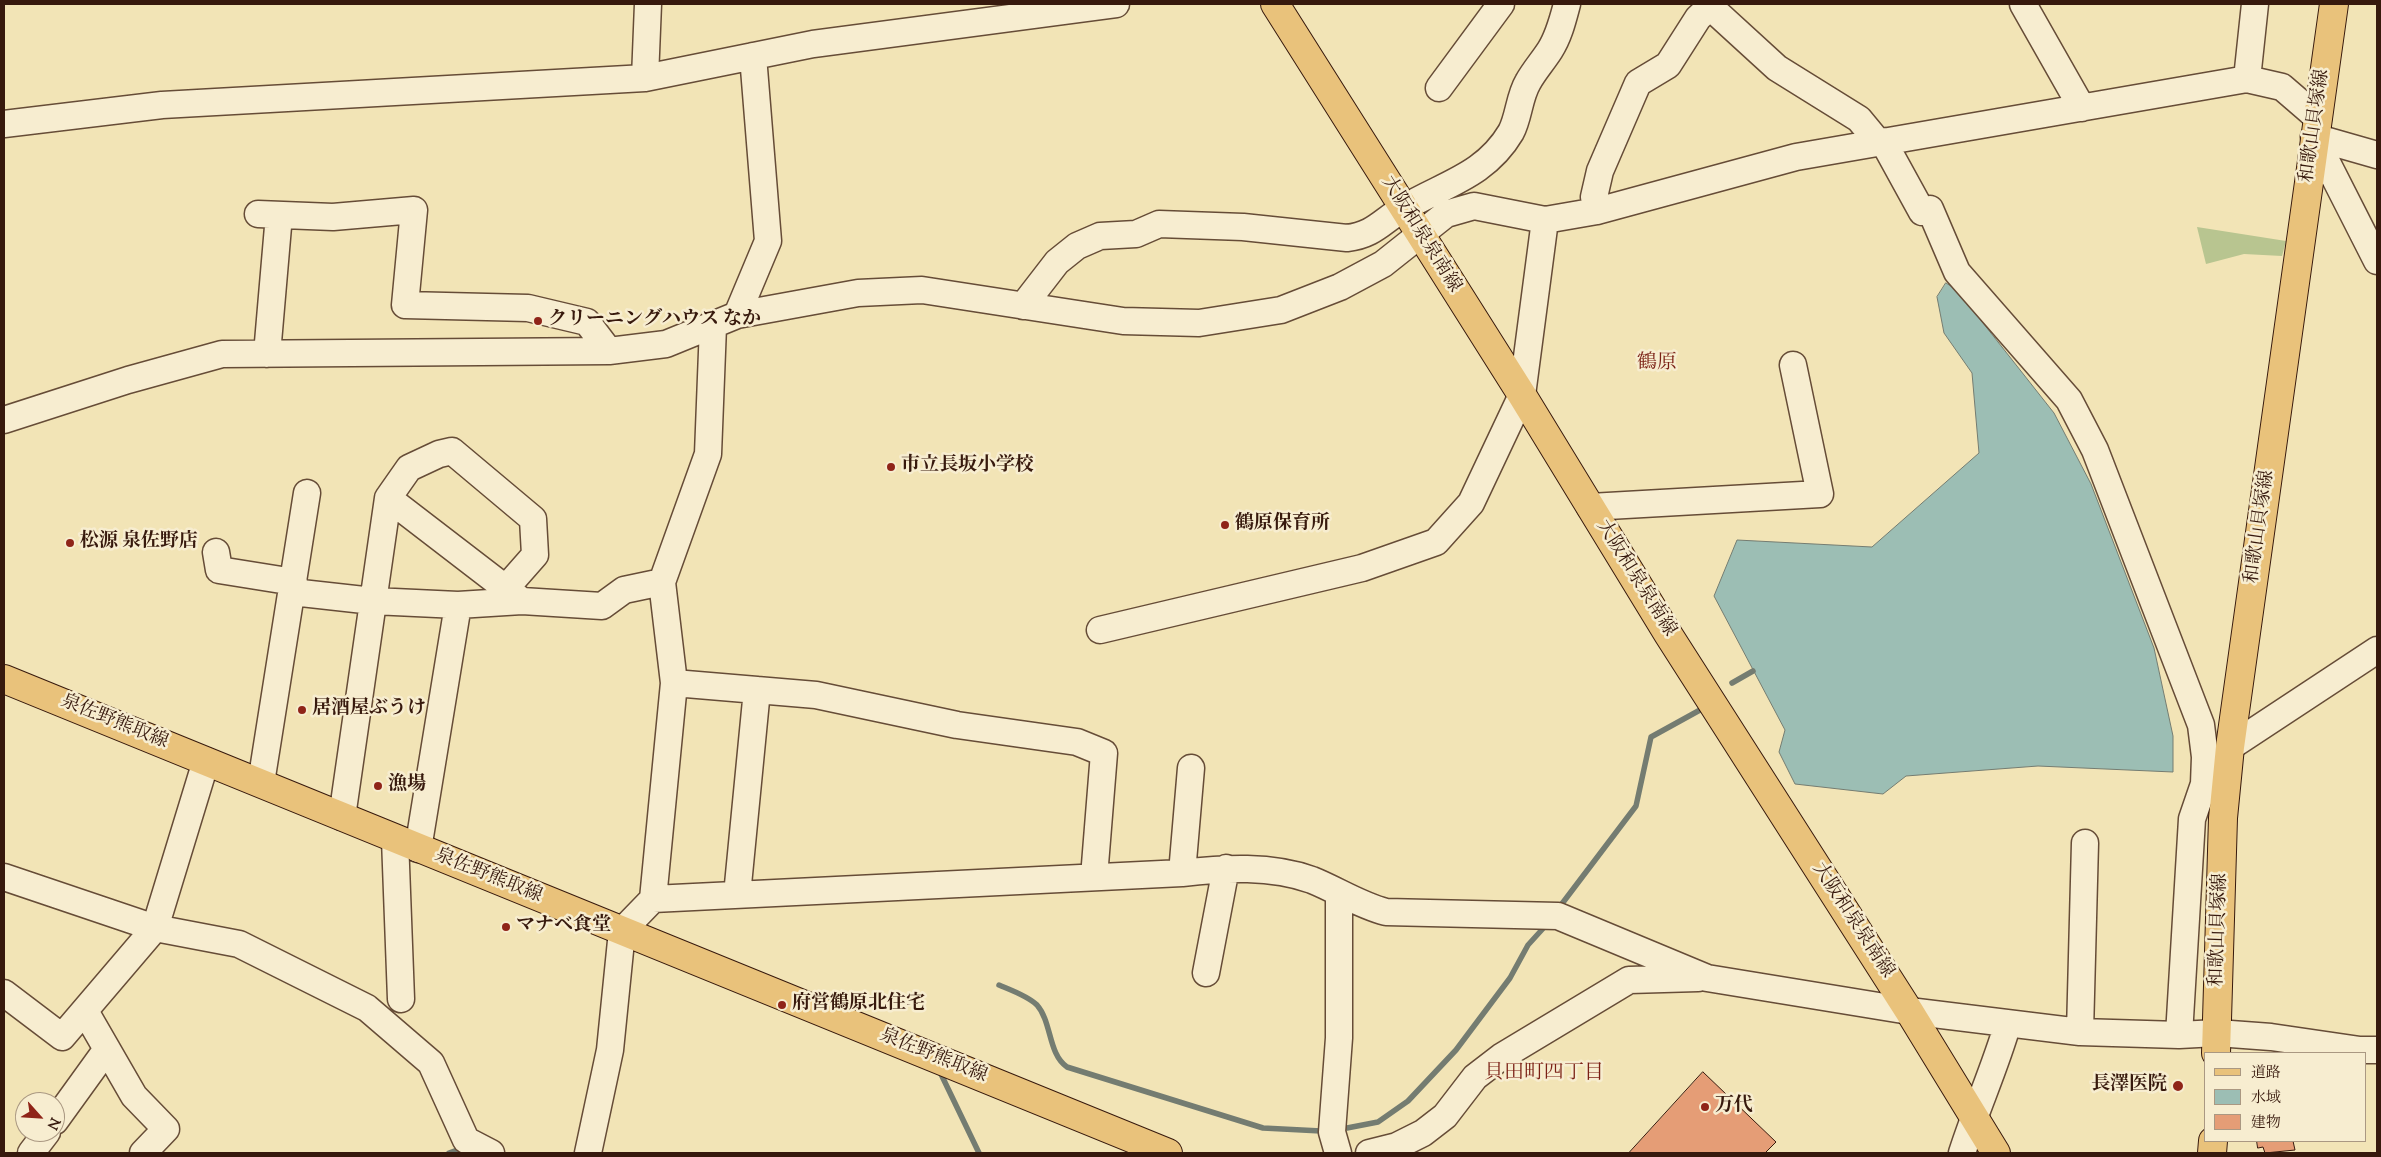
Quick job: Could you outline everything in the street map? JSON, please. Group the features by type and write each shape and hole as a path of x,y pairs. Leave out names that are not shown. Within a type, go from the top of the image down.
{"main road":[{"name":"大阪和泉泉南線","path":"1275,4 1522,395 1668,634 1909,1011 1996,1153"},
{"name":"和歌山貝塚線","path":"2216,1043 2213,794 2230,747 2334,4"},
{"name":"泉佐野熊取線","path":"4,679 1168,1153"}],"street":[{"path":"645,78 648,4"},
{"path":"4,124 162,105 645,78 814,44 1116,4"},
{"path":"1439,88 1501,4"},
{"path":"1023,306 1058,262 1077,246 1100,236 1136,234 1159,224 1243,227 1347,238 1364,236 1403,208 1474,172 1495,154 1512,130 1520,100 1528,81 1551,49 1563,20 1567,4"},
{"path":"1597,211 1594,197 1600,171 1638,83 1668,65 1698,18 1710,4 1777,68 1859,119 1880,141 1922,212 1930,209 1957,272 2069,400 2095,450 2201,725 2205,757 2213,794 2192,819 2179,1035"},
{"path":"2023,4 2082,108"},
{"path":"2247,80 2254,4"},
{"path":"737,315 768,241 753,56"},
{"path":"4,420 128,380 222,354 609,351 666,344 737,315 858,293 913,291 1123,321 1199,323 1281,310 1340,287 1383,264 1446,214 1474,206 1546,220 1597,211 1796,157 1880,141 2247,80 2282,87 2316,128 2377,261"},
{"path":"2316,128 2377,155"},
{"path":"267,354 269,215 333,217 414,210 405,304 528,308 587,322 609,351"},
{"path":"1100,630 1362,568 1436,542 1471,503 1522,395 1546,220"},
{"path":"588,1153 610,1050 622,931 653,899 674,683 662,582 708,454 713,326"},
{"path":"1590,507 1820,494 1793,365"},
{"path":"342,817 388,498 408,468 438,454 452,451 533,519 535,555 514,594"},
{"path":"261,783 307,493"},
{"path":"388,498 514,594"},
{"path":"216,552 219,570 293,587 374,601 458,605 514,594 602,606 624,590 662,582"},
{"path":"401,999 407,844 458,605"},
{"path":"2230,747 2377,650"},
{"path":"674,683 816,695 957,725 1077,742 1104,753 1094,877"},
{"path":"737,895 757,690"},
{"path":"4,993 62,1038 155,928 206,761"},
{"path":"1182,873 1191,768"},
{"path":"2080,1032 2084,843"},
{"path":"653,899 1182,873 1226,868 1294,874 1364,906 1386,912 1558,916 1707,978"},
{"path":"1206,973 1226,868"},
{"path":"4,878 155,928 239,944 367,1008 431,1063 466,1140 491,1153"},
{"path":"1338,1153 1332,1132 1339,1038 1339,894"},
{"path":"1369,1153 1397,1146 1423,1134 1445,1116 1475,1077 1501,1057 1629,980 1707,978 1909,1011 2080,1032 2179,1035 2216,1043 2271,1037 2360,1050 2377,1050"},
{"path":"84,1011 134,1096 166,1129 143,1153"},
{"path":"1962,1153 1973,1116 1996,1067 2008,1023"},
{"path":"65,1107 107,1049"},
{"path":"31,1153 39,1142"},
{"path":"2214,1142 2221,1153"}],"green space":[{"path":"2197,227 2286,241 2282,256 2244,254 2206,264"}],"water":[{"path":"1946,283 1957,290 2054,413 2091,484 2154,648 2173,736 2173,772 2038,766 1906,776 1883,794 1795,784 1779,752 1785,730 1714,596 1737,540 1872,547 1979,453 1972,373 1944,333 1937,297"}],"building":[{"name":"万代","path":"1703,1072 1776,1142 1765,1153 1629,1153"},
{"path":"2257,1142 2293,1142 2295,1150 2265,1153 2263,1147 2258,1148"}],"waterway":[{"path":"1732,683 1753,671"},
{"path":"1558,909 1636,806 1651,737 1700,710"},
{"path":"1347,1128 1378,1122 1408,1101 1456,1050 1510,978 1528,945 1548,923"},
{"path":"999,985 1024,996 1037,1005 1042,1012 1056,1054 1067,1067 1263,1128 1321,1131"},
{"path":"940,1072 979,1153"},
{"path":"449,1153 460,1149 465,1150"}],"place":[{"name":"クリーニングハウス なか","path":"538,321"},
{"name":"市立長坂小学校","path":"891,467"},
{"name":"鶴原保育所","path":"1225,525"},
{"name":"松源 泉佐野店","path":"70,543"},
{"name":"居酒屋ぶうけ","path":"302,710"},
{"name":"漁場","path":"378,786"},
{"name":"マナベ食堂","path":"506,927"},
{"name":"府営鶴原北住宅","path":"782,1005"},
{"name":"長澤医院","path":"2178,1086"},
{"name":"万代","path":"1705,1107"}],"district":[{"name":"鶴原","path":"1657,365"},
{"name":"貝田町四丁目","path":"1544,1075"}]}
